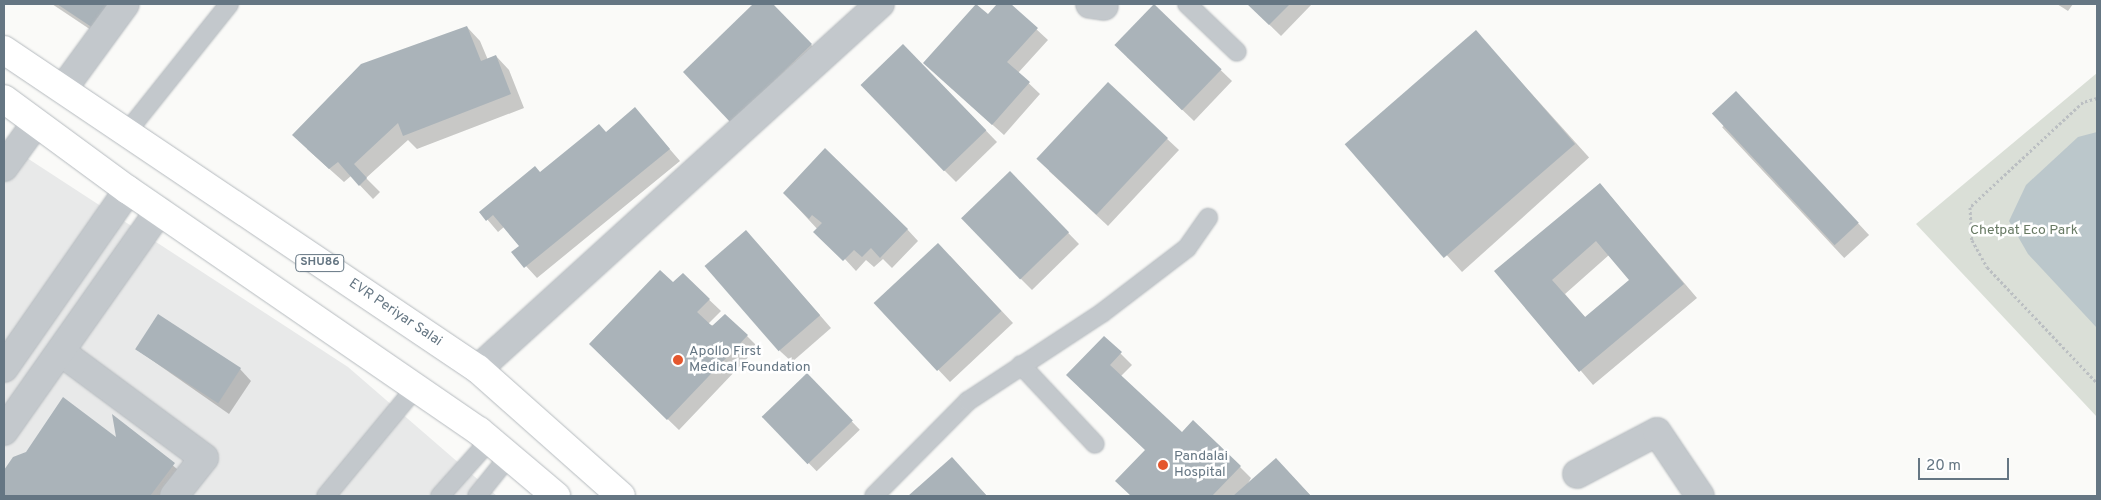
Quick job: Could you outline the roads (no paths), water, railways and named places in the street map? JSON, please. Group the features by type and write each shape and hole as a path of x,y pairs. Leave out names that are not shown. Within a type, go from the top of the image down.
{"main road":[{"name":"EVR Periyar Salai","path":"4,50 478,369 621,496"},
{"path":"4,98 128,190 417,386 500,448 556,496"}],"street":[{"path":"62,89 125,4"},
{"path":"478,369 880,4"},
{"path":"4,167 36,123"},
{"path":"4,368 128,190"},
{"path":"4,431 159,211"},
{"path":"61,352 204,458 174,496"},
{"path":"1577,474 1657,432 1700,496"}],"lane":[{"path":"127,132 229,4"},
{"path":"1187,4 1237,52"},
{"path":"874,496 968,401 1102,313 1187,248 1208,218"},
{"path":"1022,366 1095,444"},
{"path":"326,496 417,386"},
{"path":"440,496 500,448"},
{"path":"477,496 500,448"}],"place":[{"name":"Apollo First Medical Foundation","path":"678,360"},
{"name":"Pandalai Hospital","path":"1163,465"}],"park label":[{"name":"Chetpat Eco Park","path":"2024,231"}]}
